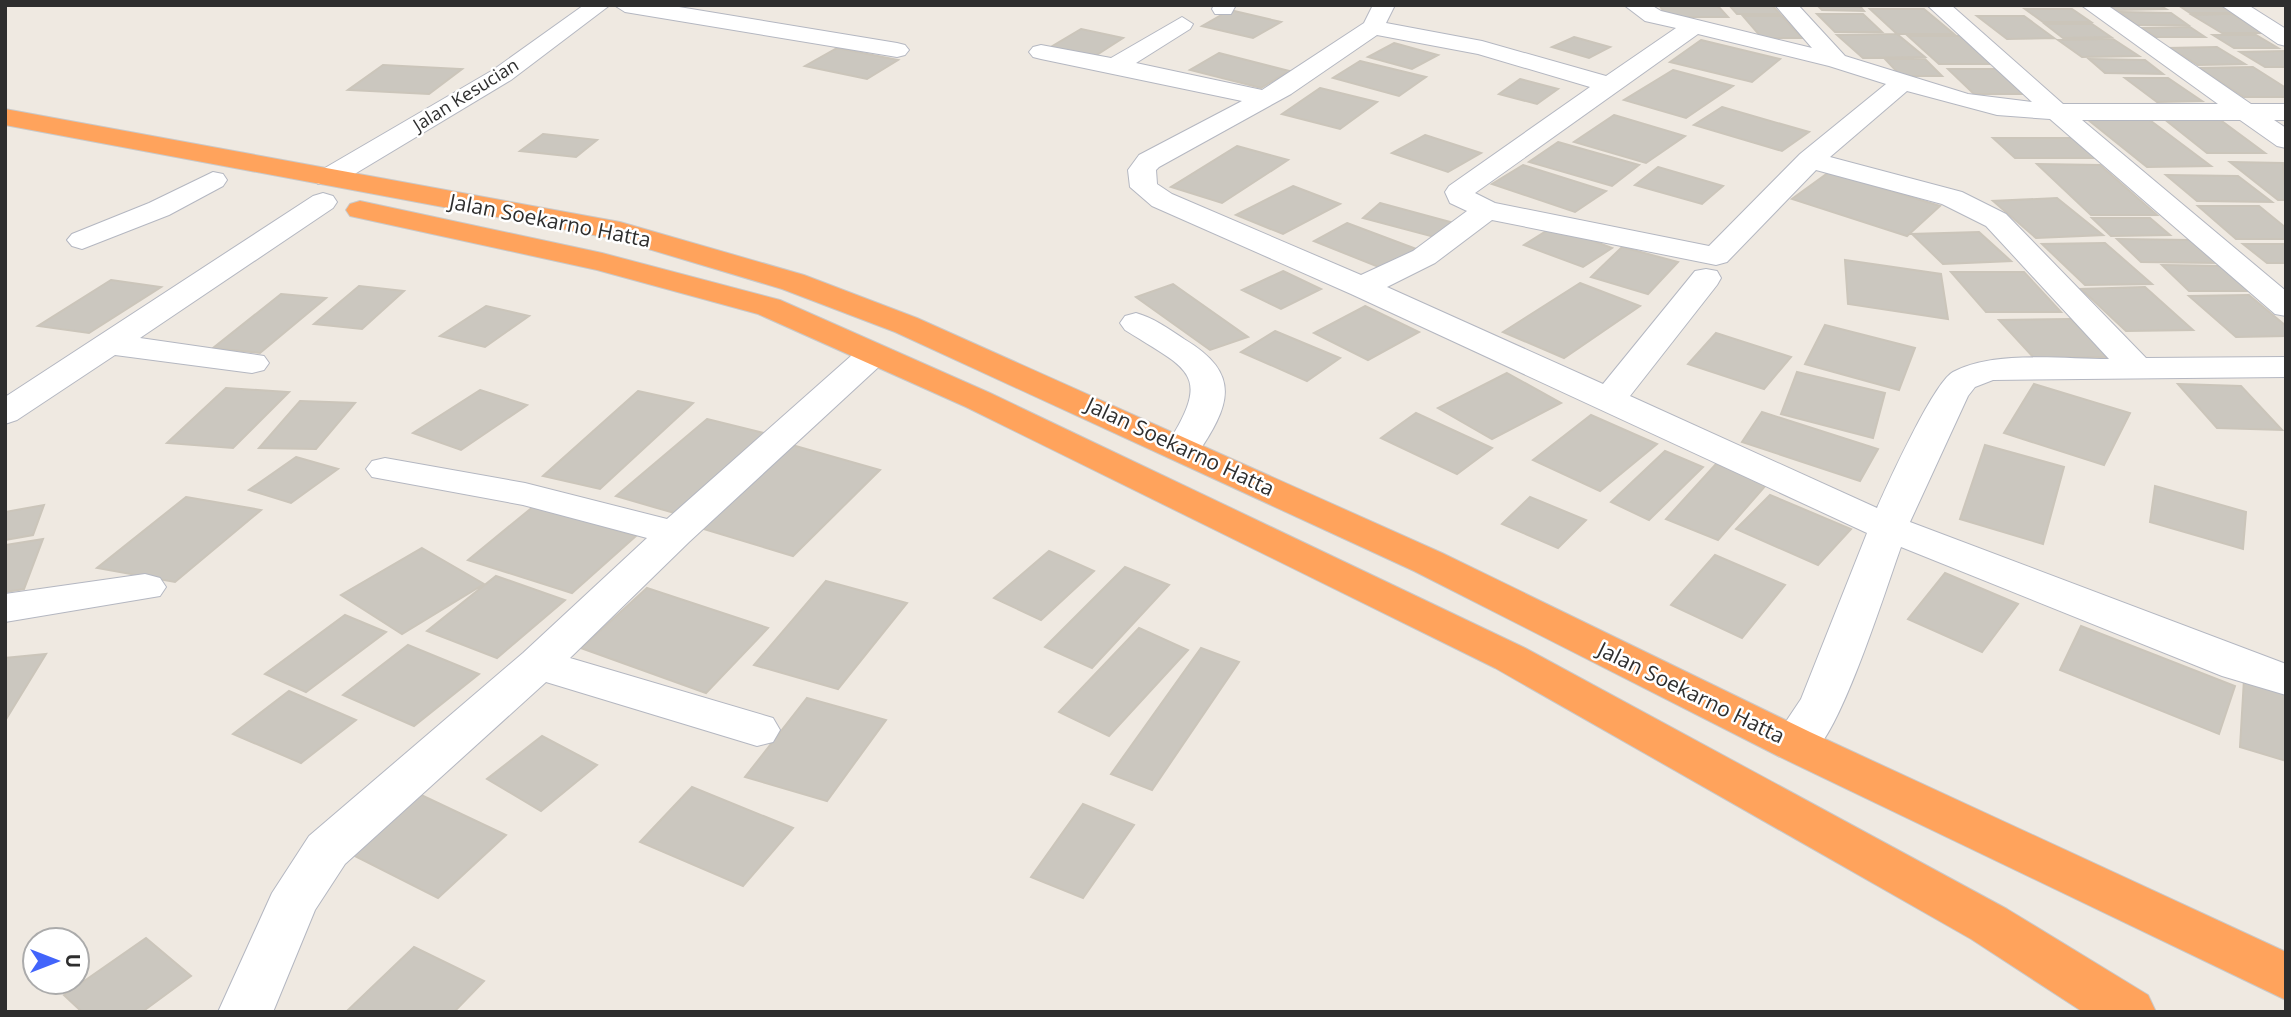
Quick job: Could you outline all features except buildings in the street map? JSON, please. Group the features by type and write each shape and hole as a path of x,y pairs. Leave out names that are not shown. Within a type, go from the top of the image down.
{"highway":[{"name":"Jalan Soekarno Hatta","path":"5,117 326,190 769,307 978,400 1510,659 1989,924 2129,1012"},
{"name":"Jalan Soekarno Hatta","path":"5,139 213,180 326,190 621,231 793,282 906,325 1428,562 1794,744 2286,977"}],"street":[{"name":"Jalan Kesucian","path":"5,413 326,190 502,75 599,5"},
{"path":"625,5 897,50"},
{"path":"1786,5 1837,61"},
{"path":"1938,5 2057,113 2286,307"},
{"path":"2092,5 2286,140"},
{"path":"2232,5 2286,39"},
{"path":"1644,11 1693,26 1837,61 1963,100 2057,113 2286,112"},
{"path":"1609,85 1379,16 1265,97 1149,161 1142,170 1144,187 1162,200 1362,287 1889,528 2237,665 2286,680"},
{"path":"1115,66 1182,24"},
{"path":"1693,26 1460,192 1460,197 1487,210 1716,256 1810,160 1904,81"},
{"path":"1041,52 1265,97"},
{"path":"1810,160 1952,198 1996,220 2137,369"},
{"path":"82,240 159,209 213,180"},
{"path":"1362,287 1424,257 1487,210"},
{"path":"1609,400 1706,278"},
{"path":"1136,323 1203,367 1210,380 1212,398 1198,428 1183,449"},
{"path":"108,344 252,363"},
{"path":"246,1012 287,909 327,849 538,664 675,533 872,355"},
{"path":"1794,744 1822,703 1889,528 1937,421 1962,380 1988,370 2286,367"},
{"path":"385,469 525,494 675,533"},
{"path":"5,608 145,587"},
{"path":"538,664 757,730"}]}
